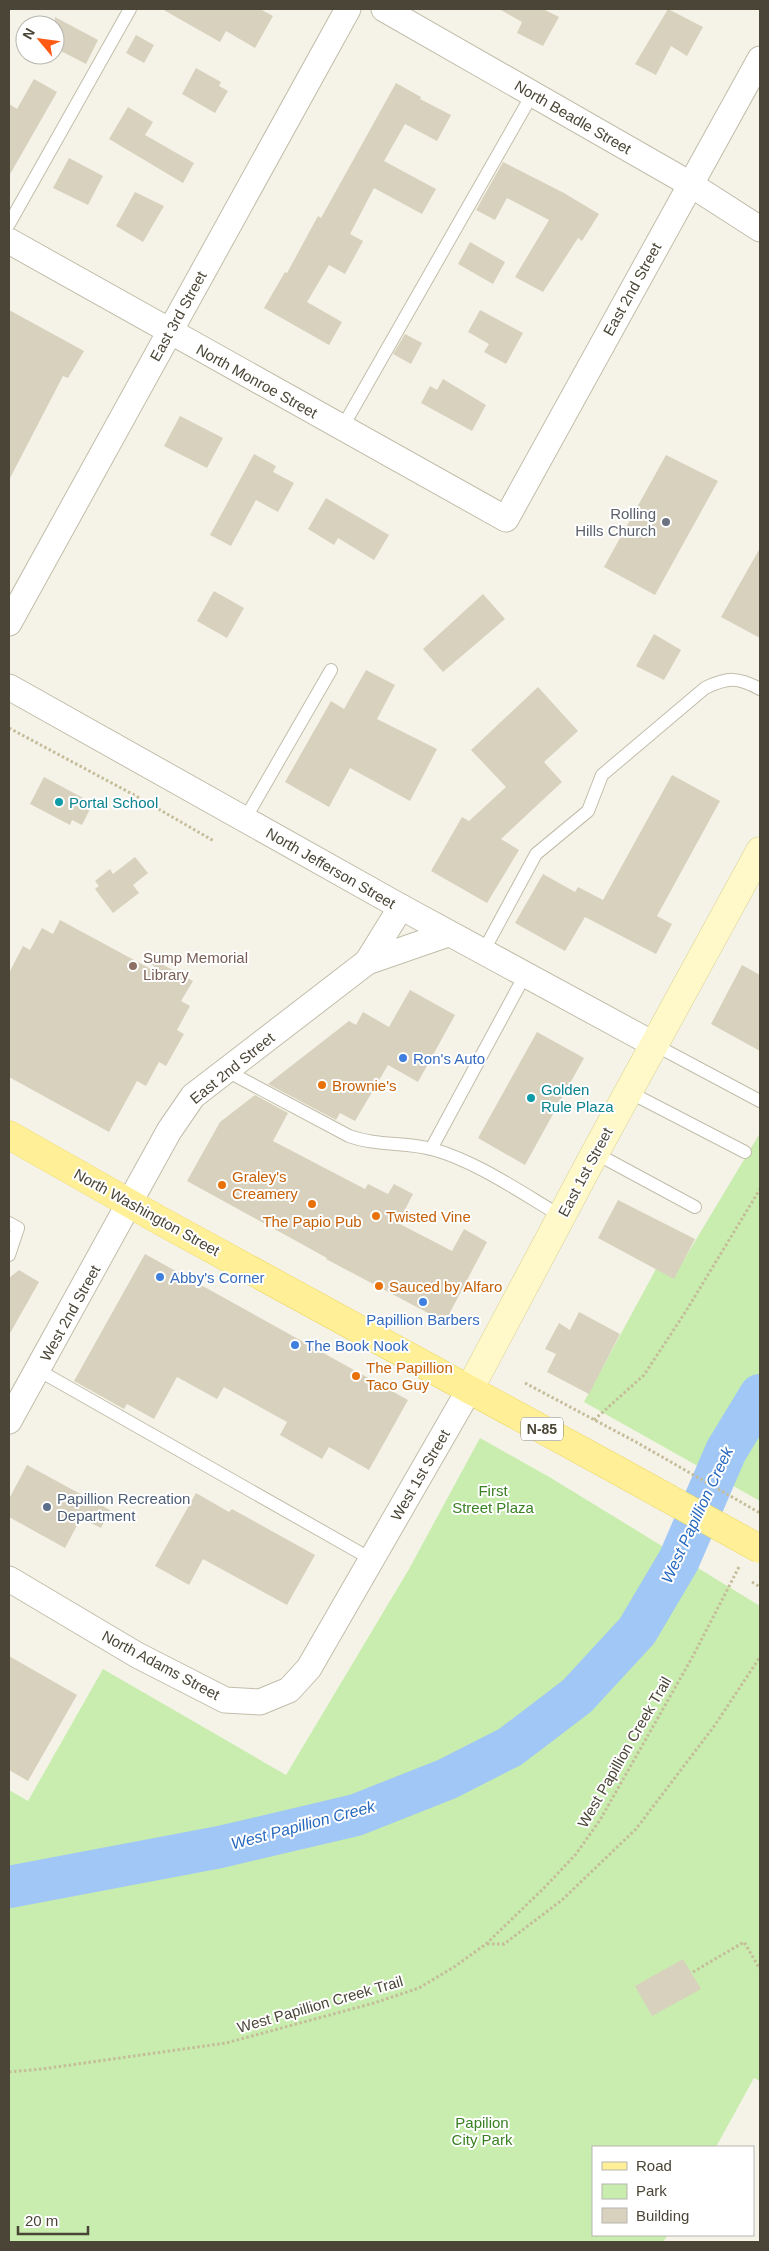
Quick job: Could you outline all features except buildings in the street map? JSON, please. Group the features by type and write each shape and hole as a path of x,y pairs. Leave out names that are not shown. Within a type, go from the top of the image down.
{"main road":[{"name":"East 1st Street","path":"469,1390 595,1153 760,851"},
{"name":"North Washington Street","path":"9,1135 128,1203 469,1390"},
{"name":"N-85","path":"469,1390 615,1469 750,1556"}],"street":[{"name":"East 3rd Street","path":"9,623 348,9"},
{"name":"North Beadle Street","path":"384,9 690,184 760,229"},
{"name":"East 2nd Street","path":"506,519 760,59"},
{"name":"North Monroe Street","path":"9,241 506,519"},
{"name":"North Jefferson Street","path":"9,686 448,934 654,1045"},
{"path":"368,962 401,907"},
{"path":"368,962 448,934"},
{"name":"East 2nd Street","path":"128,1203 180,1113 193,1096 368,962"},
{"name":"West 2nd Street","path":"9,1421 128,1203"},
{"name":"West 1st Street","path":"371,1559 469,1390"},
{"name":"North Adams Street","path":"9,1580 137,1655 225,1700 260,1702 289,1690 309,1668 371,1559"}],"lane":[{"path":"9,224 130,9"},
{"path":"342,428 533,93"},
{"path":"245,819 331,670"},
{"path":"483,952 536,854 588,811 602,775 705,688 722,680 743,680 760,689"},
{"path":"431,1149 525,975"},
{"path":"654,1045 760,1102"},
{"path":"225,1070 349,1136 363,1141 431,1149 467,1162 561,1216"},
{"path":"629,1092 745,1152"},
{"path":"595,1153 695,1207"},
{"path":"9,1222 18,1228 9,1255"},
{"path":"38,1370 371,1559"}],"path":[{"path":"9,728 136,796 214,841"},
{"path":"594,1420 644,1375 686,1311 760,1189"},
{"path":"525,1383 636,1442 760,1513"},
{"name":"West Papillion Creek Trail","path":"9,2072 52,2068 226,2043 302,2024 419,1988 454,1967 486,1944 576,1854 600,1820 750,1556"},
{"path":"752,1582 760,1587"},
{"path":"486,1944 504,1944 562,1900 636,1829 715,1726 760,1657"},
{"path":"693,1972 744,1942 760,1969"}],"green space":[{"path":"760,1133 760,1501 584,1402 656,1269 673,1278"},
{"path":"480,1438 551,1478 760,1606 760,2081 754,2078 717,2146 592,2146 592,2236 667,2236 663,2242 9,2242 9,1790 28,1801 103,1669 286,1775 409,1569"}],"waterway":[{"name":"West Papillion Creek","path":"9,1887 220,1847 356,1815 447,1779 510,1747 577,1696 637,1631 679,1560 726,1451 760,1395"}],"place":[{"name":"Rolling Hills Church","path":"666,522"},
{"name":"Portal School","path":"59,802"},
{"name":"Sump Memorial Library","path":"133,966"},
{"name":"Ron's Auto","path":"403,1058"},
{"name":"Brownie's","path":"322,1085"},
{"name":"Golden Rule Plaza","path":"531,1098"},
{"name":"Graley's Creamery","path":"222,1185"},
{"name":"The Papio Pub","path":"312,1204"},
{"name":"Twisted Vine","path":"376,1216"},
{"name":"Abby's Corner","path":"160,1277"},
{"name":"Sauced by Alfaro","path":"379,1286"},
{"name":"Papillion Barbers","path":"423,1302"},
{"name":"The Book Nook","path":"295,1345"},
{"name":"The Papillion Taco Guy","path":"356,1376"},
{"name":"Papillion Recreation Department","path":"47,1507"}],"park label":[{"name":"First Street Plaza","path":"493,1498"},
{"name":"Papilion City Park","path":"482,2130"}]}
